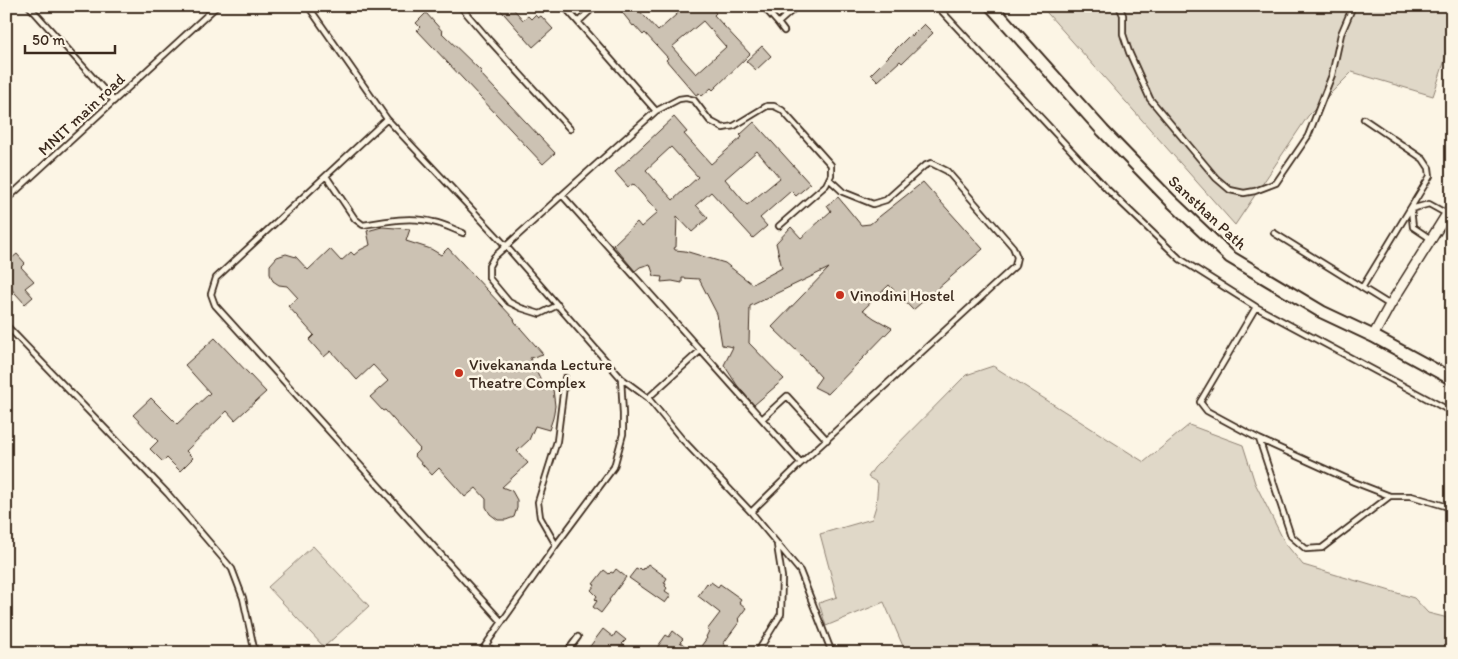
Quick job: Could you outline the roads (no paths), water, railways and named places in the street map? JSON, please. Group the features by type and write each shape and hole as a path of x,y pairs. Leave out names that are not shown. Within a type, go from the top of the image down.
{"street":[{"name":"Sansthan Path","path":"991,6 1103,131 1171,201 1230,257 1322,312 1373,336 1452,379"},
{"path":"1373,336 1390,305 1452,206"}],"lane":[{"path":"29,6 114,100"},
{"name":"MNIT main road","path":"6,200 217,6"},
{"path":"308,6 387,119 506,246 621,378 648,398 681,438 751,512 800,571 832,653"},
{"path":"460,6 570,129"},
{"path":"564,6 656,111"},
{"path":"578,22 594,6"},
{"path":"763,6 784,30"},
{"path":"778,23 796,6"},
{"path":"937,6 1108,190 1180,258 1256,307 1452,412"},
{"path":"1119,6 1123,15 1124,34 1129,52 1150,99 1216,178 1230,190 1244,193 1276,183 1308,136 1332,75 1341,34 1352,6"},
{"path":"558,305 540,314 509,302 490,278 488,266 494,257 656,111 679,99 694,100 710,121 723,128 734,126 767,106 774,106 782,110 831,165 831,176 826,185 779,226"},
{"path":"387,119 216,278 211,294 215,306 502,622"},
{"path":"1362,288 1430,176 1429,168 1423,158 1364,119"},
{"path":"751,512 801,463 1015,266 1017,257 1013,247 947,171 939,166 931,163 924,166 886,200 873,204 843,192 829,179"},
{"path":"326,176 360,224 410,219 422,220 434,222 463,234"},
{"path":"562,195 801,463"},
{"path":"1411,209 1429,204 1447,214"},
{"path":"1411,209 1413,227 1431,239"},
{"path":"1274,233 1390,305"},
{"path":"1256,307 1200,402 1208,411 1259,439 1354,482 1390,496 1411,496 1452,508"},
{"path":"6,325 168,494 232,569 243,598 255,653"},
{"path":"648,398 701,350"},
{"path":"556,545 540,517 538,502 557,440 565,378"},
{"path":"480,653 614,467 622,434 621,378"},
{"path":"762,419 787,396 827,440"},
{"path":"1259,439 1291,536 1306,549 1322,548 1390,496"},
{"path":"757,653 781,614 782,577 777,544"},
{"path":"566,653 578,637"},
{"path":"486,645 496,653"}],"place":[{"name":"Vinodini Hostel","path":"840,295"},
{"name":"Vivekananda Lecture Theatre Complex","path":"459,373"}]}
